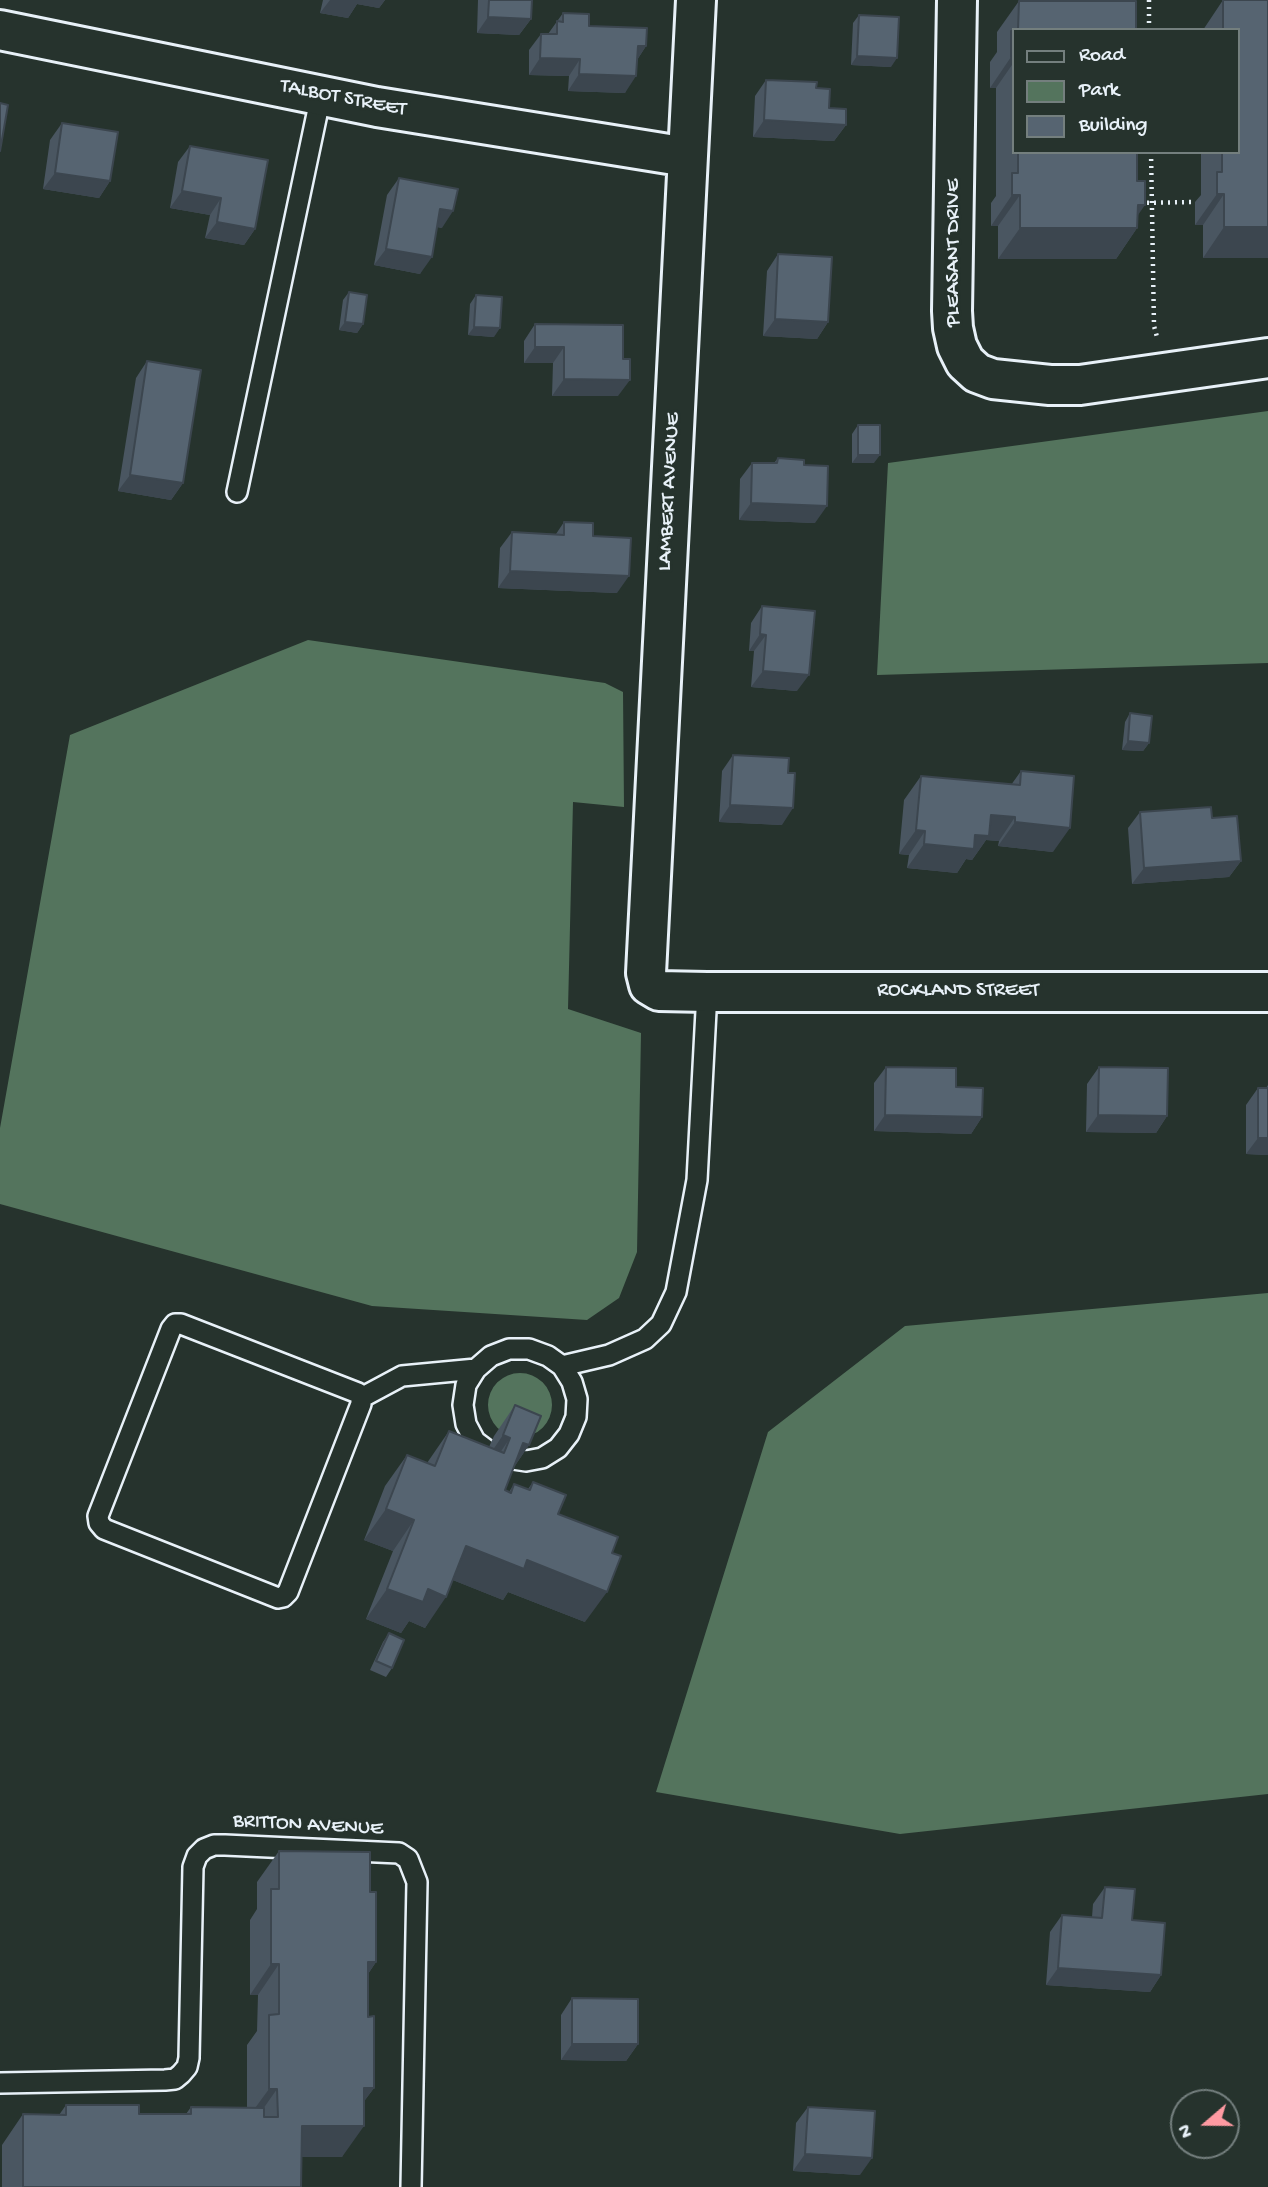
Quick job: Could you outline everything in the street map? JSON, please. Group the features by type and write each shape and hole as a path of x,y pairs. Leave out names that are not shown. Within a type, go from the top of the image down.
{"street":[{"name":"LAMBERT AVENUE","path":"649,985 646,973 696,0"},
{"name":"PLEASANT DRIVE","path":"957,0 952,311 957,346 965,362 977,373 993,379 1080,385 1268,358"},
{"name":"TALBOT STREET","path":"0,30 377,107 687,157"},
{"name":"ROCKLAND STREET","path":"649,985 659,991 707,992 1268,992"}],"lane":[{"path":"237,492 321,95"},
{"path":"562,1367 609,1355 645,1339 661,1324 676,1292 696,1180 707,992"},
{"path":"175,1324 181,1324 358,1393 361,1398 361,1404 288,1592 283,1597 278,1598 104,1529 99,1523 98,1516 170,1329 175,1324"},
{"path":"488,1450 475,1441 466,1424 463,1405 466,1385 476,1368 491,1356 509,1349 529,1349 548,1356 562,1367 572,1382 576,1417 569,1434 558,1448 542,1458 526,1461 513,1459"},
{"path":"361,1398 402,1376 476,1368"},
{"name":"BRITTON AVENUE","path":"0,2082 165,2080 181,2074 187,2067 189,2058 193,1867 197,1856 204,1849 214,1845 226,1845 399,1853 408,1859 417,1882 411,2187"}],"path":[{"path":"1149,0 1149,28"},
{"path":"1151,154 1154,326 1164,372"},
{"path":"1128,203 1195,202"}],"green space":[{"path":"1268,411 1268,663 877,675 888,463"},
{"path":"308,640 605,683 623,692 624,807 573,802 568,1009 641,1033 637,1252 619,1298 587,1320 372,1306 0,1204 0,1128 70,735"},
{"path":"1268,1293 1268,1794 900,1834 656,1792 768,1432 905,1326"},
{"path":"520,1373 538,1379 546,1387 552,1405 546,1423 538,1431 520,1437 502,1431 494,1423 488,1405 494,1387 502,1379"}],"building":[{"path":"489,0 532,0 531,19 488,17"},
{"path":"1223,0 1268,0 1268,227 1224,227 1224,194 1217,194 1217,172 1222,172 1222,154 1240,154 1240,28 1223,28"},
{"path":"1019,1 1136,1 1136,28 1018,28"},
{"path":"563,13 589,14 589,26 647,28 646,46 638,46 636,76 579,74 580,59 540,58 541,34 557,34 557,21 563,22"},
{"path":"859,15 899,17 897,58 857,56"},
{"path":"766,80 817,82 816,88 830,89 829,108 846,109 846,125 764,120"},
{"path":"0,103 8,105 0,151"},
{"path":"62,123 118,132 110,181 55,173"},
{"path":"190,146 268,160 255,229 217,222 221,198 182,191"},
{"path":"1018,154 1137,154 1137,181 1145,181 1145,205 1138,205 1137,228 1020,228 1020,195 1012,195 1012,173 1018,173"},
{"path":"399,178 458,189 453,211 440,209 432,257 386,249"},
{"path":"778,254 832,257 828,322 775,319"},
{"path":"349,292 367,295 363,324 345,322"},
{"path":"476,295 502,297 500,328 474,327"},
{"path":"535,324 623,325 623,359 630,359 630,380 564,379 564,347 535,347"},
{"path":"147,361 201,370 183,483 130,475"},
{"path":"858,425 880,425 880,455 858,455"},
{"path":"778,458 804,460 804,465 828,466 827,506 751,503 752,463 777,463"},
{"path":"564,522 593,523 593,536 631,538 629,576 510,571 512,532 564,535"},
{"path":"762,606 815,611 809,675 763,671 766,635 760,634"},
{"path":"1130,713 1152,716 1149,743 1128,741"},
{"path":"733,755 789,758 788,773 795,773 793,808 730,805"},
{"path":"1021,771 1074,776 1070,828 1015,822 1015,817 991,815 989,836 975,835 974,849 924,844 925,831 916,830 921,776 1020,785"},
{"path":"1211,807 1212,818 1237,816 1241,861 1144,868 1140,812"},
{"path":"886,1067 956,1068 956,1087 983,1088 982,1117 885,1115"},
{"path":"1099,1067 1168,1068 1167,1116 1098,1115"},
{"path":"1258,1088 1268,1088 1268,1138 1258,1138"},
{"path":"515,1405 541,1416 529,1445 523,1443 505,1490 511,1493 514,1484 530,1490 533,1482 566,1495 558,1514 618,1537 612,1553 621,1556 607,1592 527,1560 524,1569 466,1546 446,1597 428,1589 423,1602 387,1589 414,1520 386,1509 407,1455 435,1466 449,1431 504,1453 510,1438 503,1435"},
{"path":"389,1633 404,1640 392,1668 376,1661"},
{"path":"279,1851 370,1852 370,1892 376,1892 376,1962 368,1962 368,2017 374,2016 374,2088 364,2088 364,2126 302,2126 301,2187 23,2187 23,2114 66,2115 66,2105 139,2105 139,2114 191,2114 191,2107 264,2108 264,2117 278,2117 277,2089 269,2089 269,2015 279,2014 279,1964 271,1964 271,1889 279,1889"},
{"path":"1105,1887 1135,1889 1132,1920 1165,1923 1161,1975 1058,1968 1062,1915 1102,1918"},
{"path":"572,1998 638,1999 638,2044 572,2044"},
{"path":"808,2107 875,2111 872,2158 805,2154"}]}
